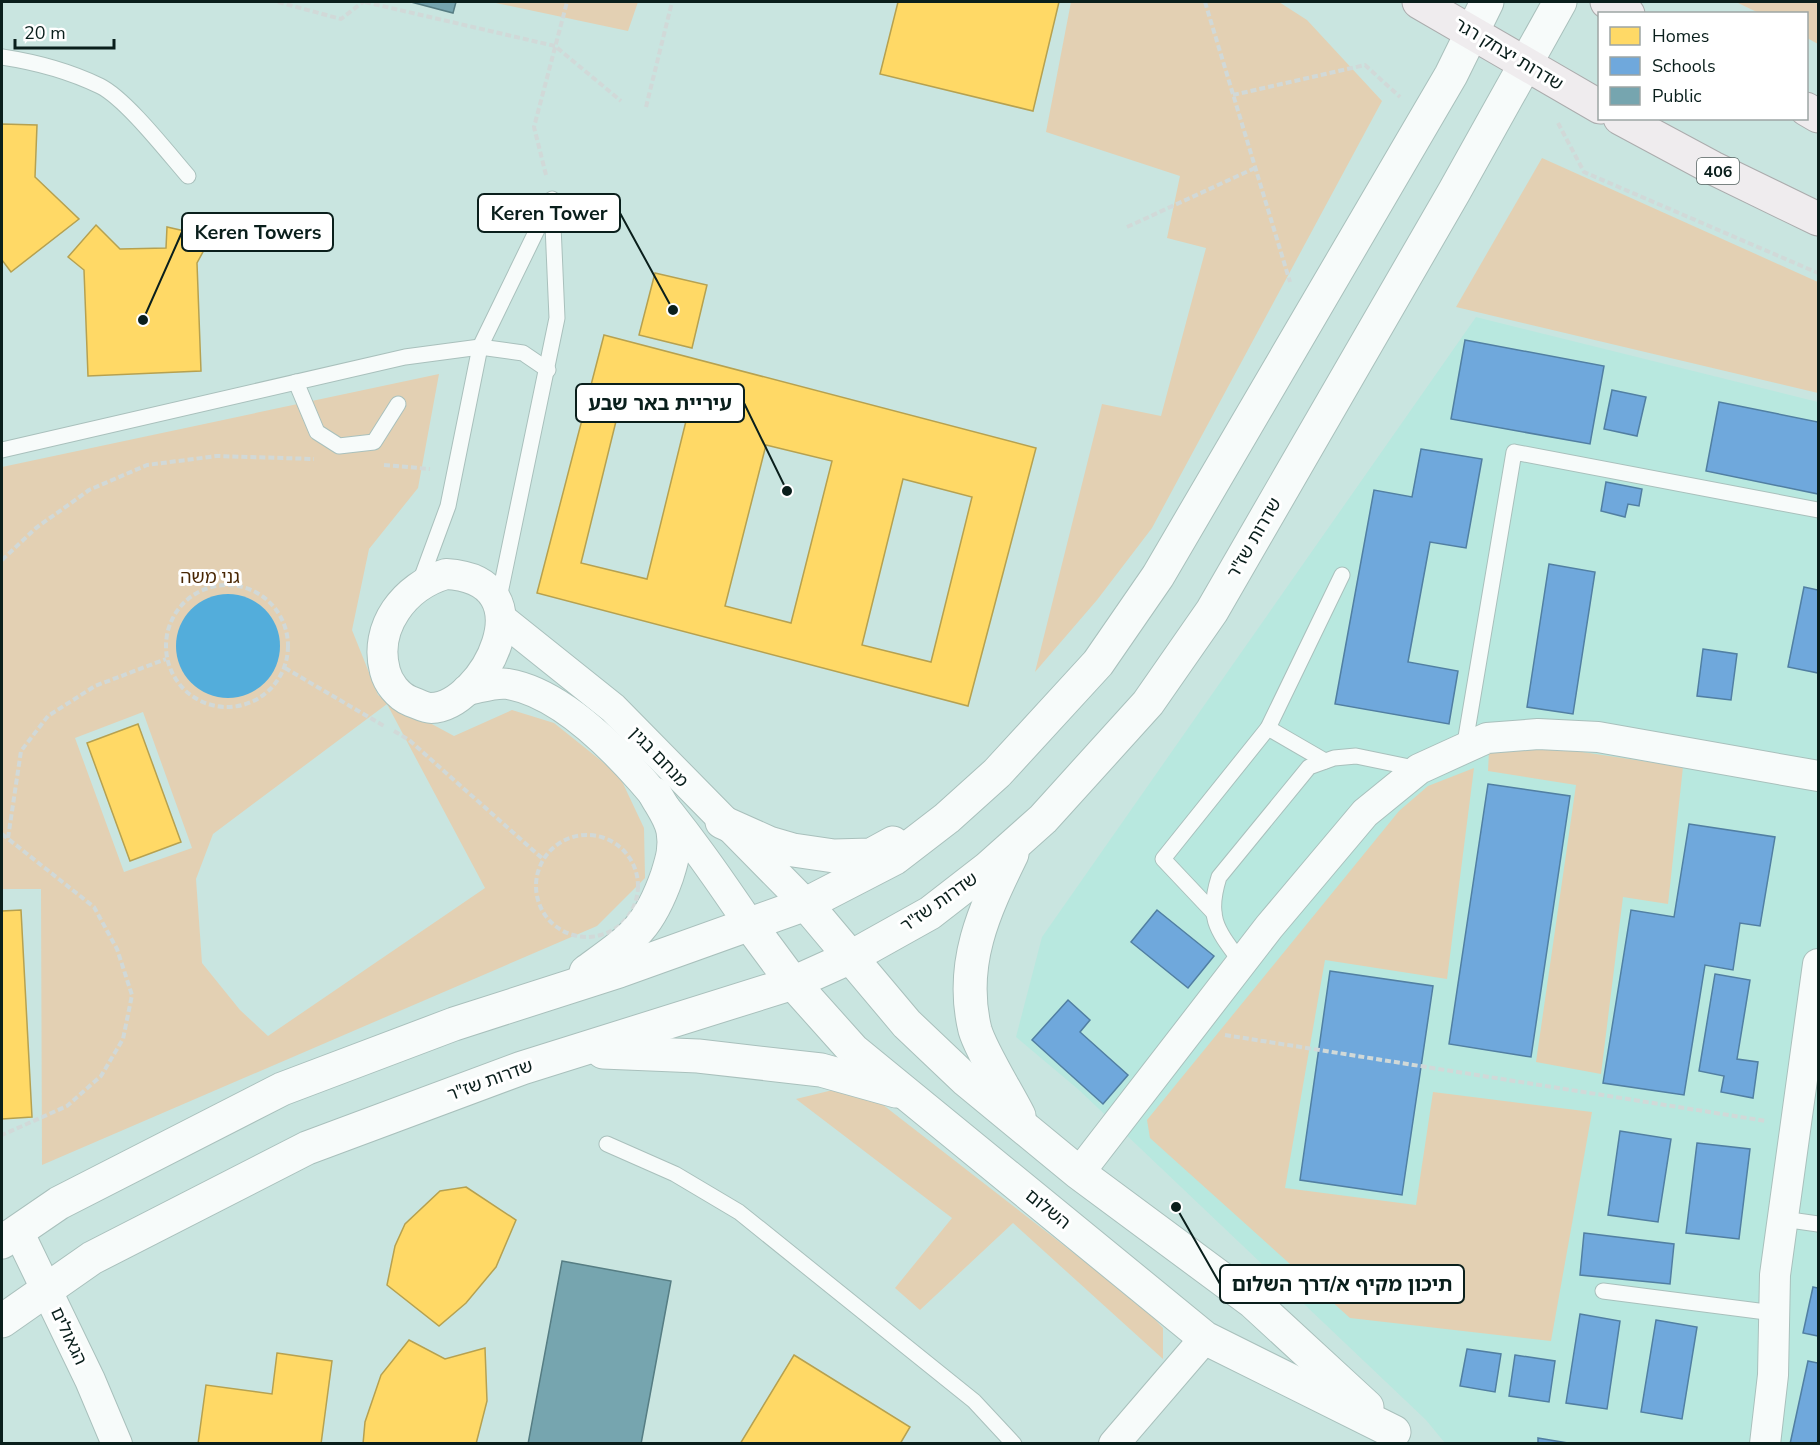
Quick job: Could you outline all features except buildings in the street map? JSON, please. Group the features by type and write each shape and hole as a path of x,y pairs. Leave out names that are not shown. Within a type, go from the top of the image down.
{"main road":[{"name":"שדרות יצחק רגר","path":"1419,2 1598,106"},
{"path":"10,1237 59,1203 282,1089 454,1024 750,925 806,904 895,858 958,808 997,773 1098,663 1158,576 1425,120 1487,2"},
{"name":"שדרות שז\"ר","path":"2,1321 92,1258 307,1148 522,1068 793,983 853,956 930,913 1020,839 1043,819 1148,703 1212,611 1560,2"},
{"path":"1607,2 1624,12"},
{"name":"406","path":"1624,120 1713,168 1818,219"},
{"path":"565,987 632,937 651,915 675,852 673,828 655,794"},
{"path":"722,822 769,843 793,850 834,856 871,855 958,808"},
{"path":"1020,839 984,910 969,980 975,1031 1026,1128"},
{"name":"השלום","path":"806,904 853,956 907,1024 966,1080 1079,1173 1253,1302 1400,1438"},
{"name":"השלום","path":"750,925 793,983 853,1050 1205,1338 1400,1438"},
{"path":"577,1051 698,1056 822,1070 908,1094"}],"street":[{"path":"446,574 464,575 488,589 501,612 496,646 483,670 467,690 447,704 431,708 406,700 388,682 383,663 381,639 394,611 429,579 446,574"},
{"name":"מנחם בגין","path":"501,612 613,708 722,822 806,904"},
{"name":"מנחם בגין","path":"467,690 506,684 533,692 567,712 623,758 655,794 750,925"},
{"path":"1079,1173 1242,962 1365,813 1419,769 1487,738 1538,734 1599,737 1818,776"},
{"path":"1765,1443 1773,1375 1775,1275 1818,964"},
{"name":"הגאולים","path":"10,1237 47,1290 117,1443"},
{"path":"1113,1443 1205,1338"}],"lane":[{"path":"2,57 35,62 102,87 142,123 188,176"},
{"path":"418,587 438,540 455,472 480,347 552,199"},
{"path":"501,612 557,318 552,199"},
{"path":"2,450 405,357 480,347 523,353 548,370"},
{"path":"296,382 317,432 339,446 374,442 398,404"},
{"path":"1464,749 1514,452 1818,510"},
{"path":"1214,913 1163,859 1268,728 1342,576"},
{"path":"1268,728 1325,761"},
{"path":"1242,962 1217,931 1214,895 1219,877 1309,767 1325,761 1356,756 1419,769"},
{"path":"607,1144 675,1174 739,1212 974,1401 1014,1443"},
{"path":"1783,1219 1818,1224"},
{"path":"1603,1291 1774,1313"}],"path":[{"path":"278,2 341,19 364,2 555,46 621,101"},
{"path":"552,199 534,127 567,2"},
{"path":"646,107 672,2"},
{"path":"1205,2 1303,325"},
{"path":"1233,95 1365,66 1425,120"},
{"path":"1553,113 1584,172 1818,273"},
{"path":"1127,227 1255,168"},
{"path":"2,560 36,528 89,490 147,465 217,456 323,459"},
{"path":"379,464 455,472"},
{"path":"232,584 263,596 278,611 287,631 288,652 285,668 274,687 257,700 237,708 215,707 195,700 174,679 166,659 166,637 176,610 192,595 211,586 232,584"},
{"path":"8,838 21,751 48,716 95,686 166,659"},
{"path":"285,668 409,740 543,859"},
{"path":"2,834 94,907 117,949 132,994 123,1039 101,1076 67,1106 2,1135"},
{"path":"588,834 606,838 626,851 635,867 639,884 636,902 622,924 607,933 589,937 572,935 556,927 540,907 536,890 538,872 543,859 555,845 571,837 588,834"},
{"path":"1189,1029 1796,1126"}],"shaded area":[{"path":"1476,317 1818,402 1818,1443 1445,1443 1426,1420 1079,1090 1016,1037 1042,937"}],"green space":[{"path":"491,2 638,2 628,31"},
{"path":"1071,2 1279,2 1307,20 1382,101 1152,528 1097,600 1035,672 1102,404 1161,416 1206,248 1167,238 1180,176 1046,132"},
{"path":"1736,2 1818,2 1818,44 1808,39 1808,12 1757,12"},
{"path":"1542,158 1818,282 1818,393 1456,307"},
{"name":"גני משה","path":"439,374 418,488 369,549 352,630 378,695 454,736 512,710 554,723 619,775 644,828 645,878 597,926 42,1165 41,889 2,889 2,467","holes":["387,704 485,888 268,1036 240,1010 202,963 196,879 213,834","143,712 192,848 124,872 75,738"]},
{"path":"1569,750 1683,767 1668,904 1623,897 1601,1074 1536,1062 1576,785 1488,771 1489,751"},
{"path":"1474,768 1447,979 1325,960 1285,1188 1416,1205 1433,1092 1592,1112 1551,1341 1350,1318 1150,1138 1147,1120 1399,811 1428,786"},
{"path":"841,1088 869,1094 1142,1306 1163,1328 1163,1359 1013,1223 920,1310 895,1288 952,1218 796,1099"}],"water":[{"path":"228,594 248,598 265,609 276,626 280,646 276,666 265,683 248,694 228,698 208,694 191,683 180,666 176,646 180,626 191,609 208,598"}],"place":[{"name":"Keren Tower","path":"673,310"},
{"name":"Keren Towers","path":"143,320"},
{"name":"עיריית באר שבע","path":"787,491"},
{"name":"תיכון מקיף א/דרך השלום","path":"1176,1207"}]}
